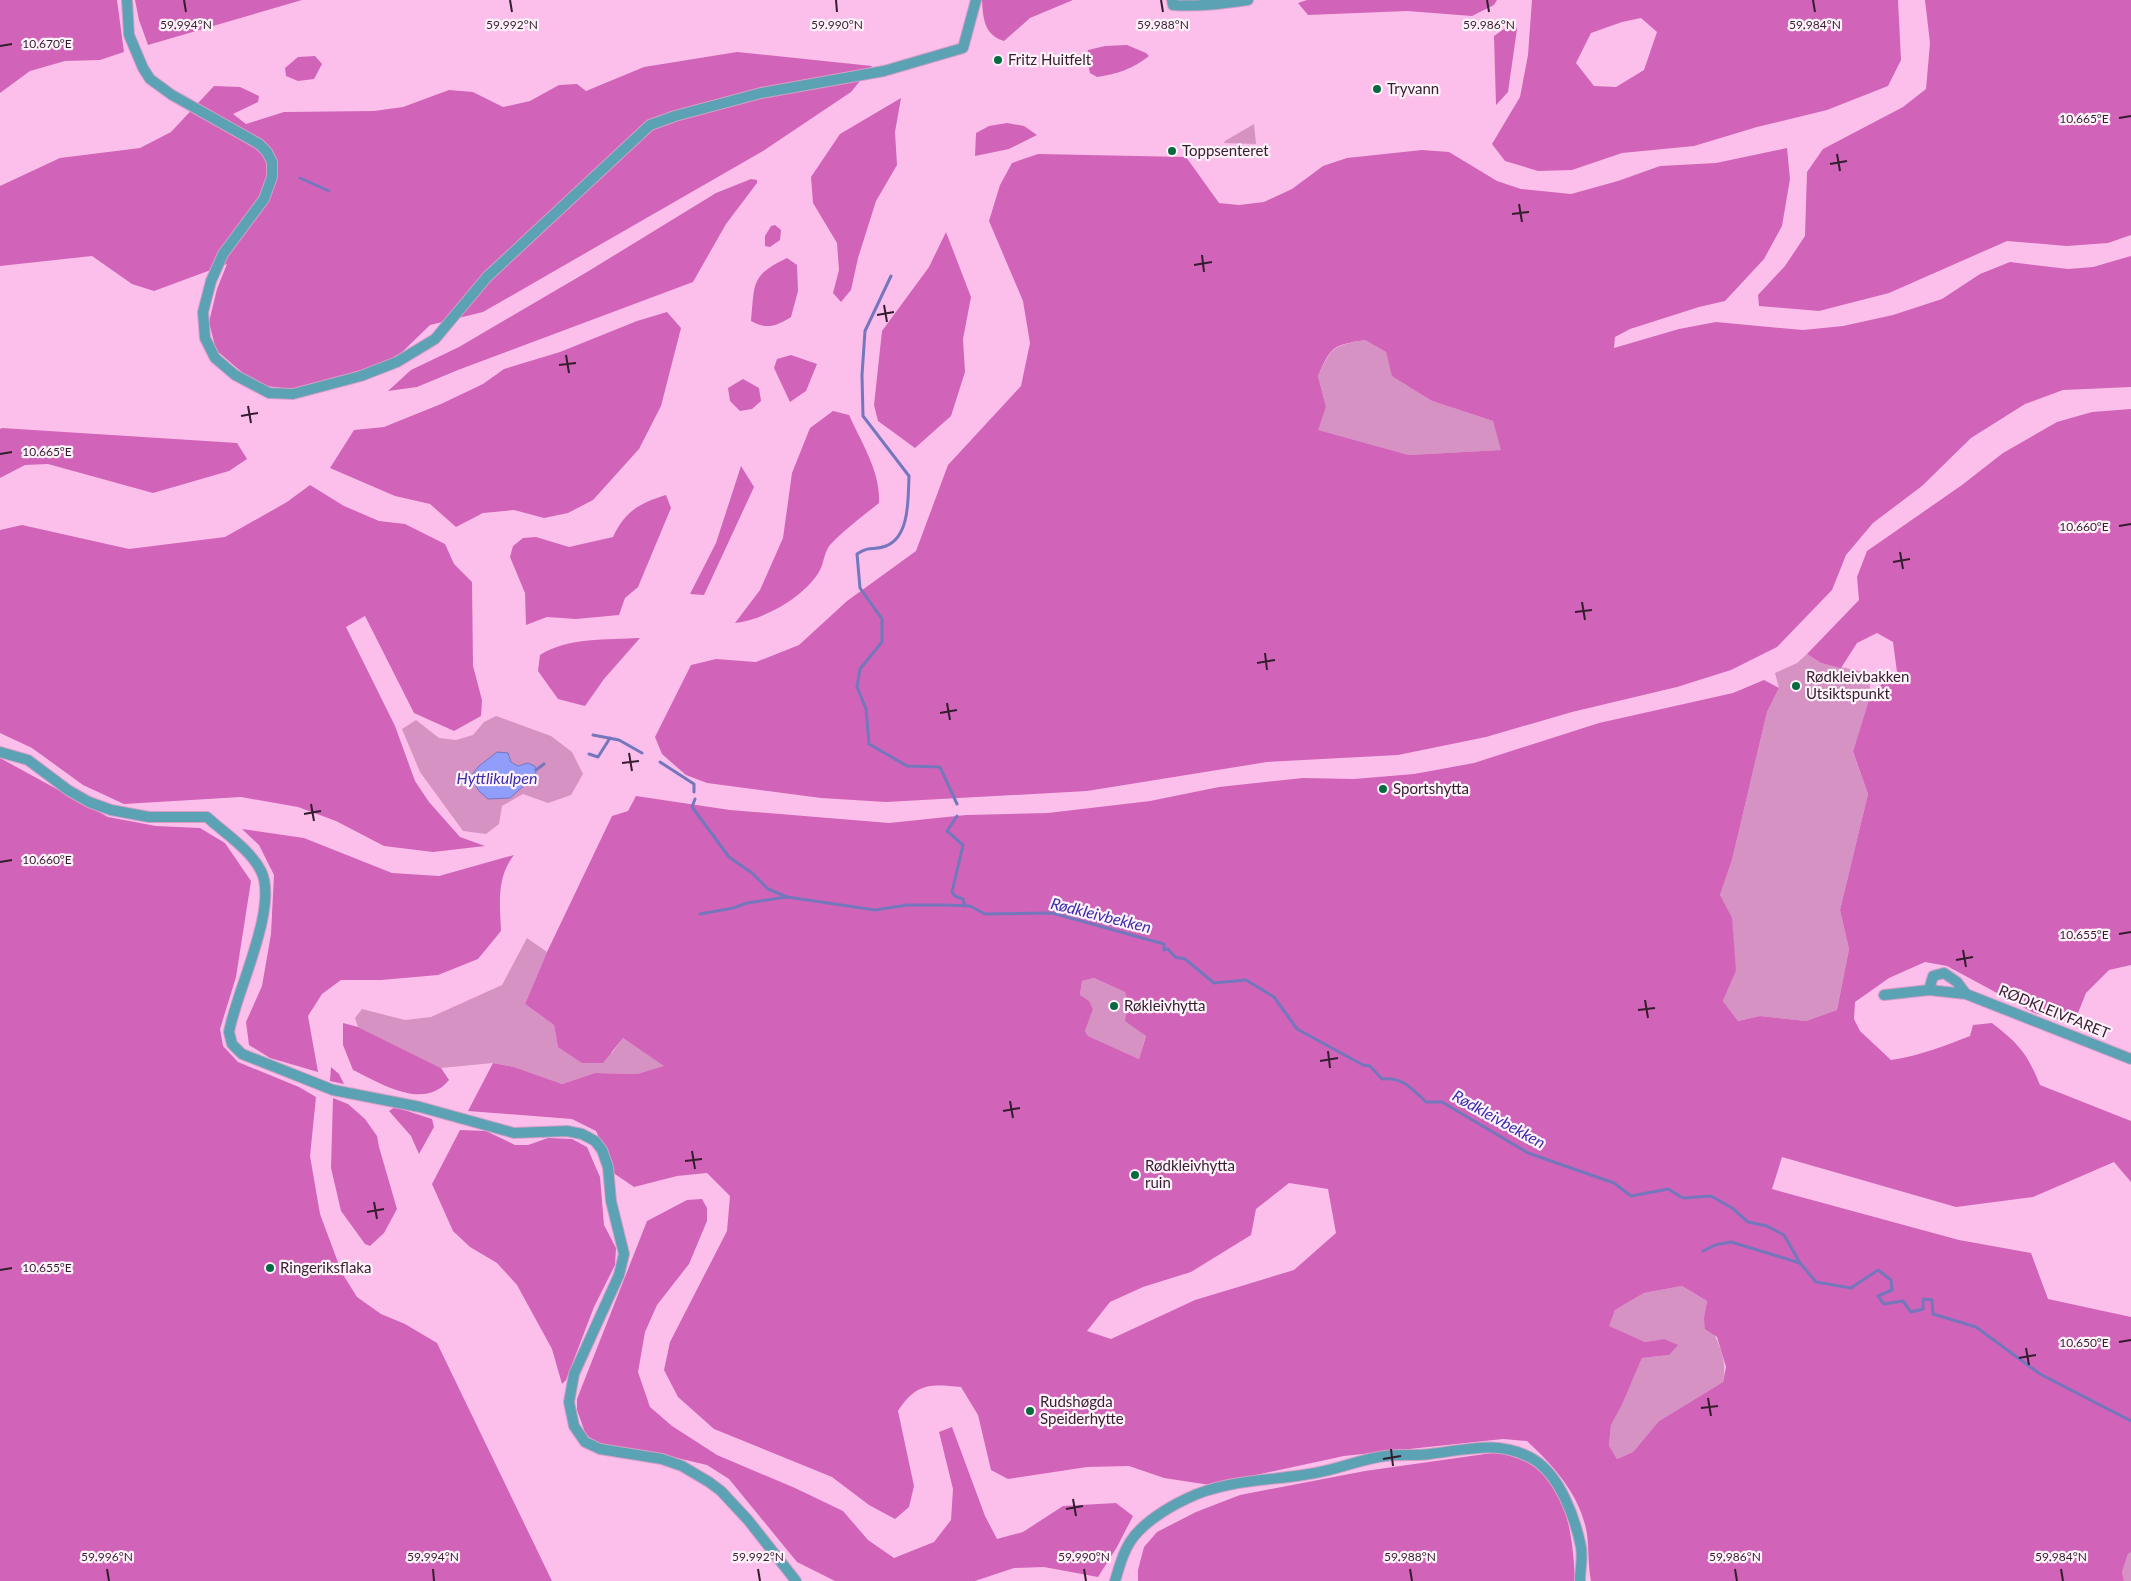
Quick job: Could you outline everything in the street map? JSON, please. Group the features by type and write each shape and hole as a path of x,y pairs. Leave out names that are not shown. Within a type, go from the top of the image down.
{"street":[{"path":"127,0 129,35 143,68 150,79 172,95 258,144 270,157 273,167 271,182 260,206 230,242 219,261 204,304 203,328 211,352 230,372 261,390 285,395 322,388 374,372 397,362 435,339 487,277 650,126 675,116 763,92 884,71 963,48 976,0"},
{"path":"1172,0 1172,5 1184,6 1218,5 1248,0"},
{"path":"0,752 28,760 74,793 111,810 149,817 207,817 254,860 263,875 267,892 262,920 229,1032 232,1044 242,1054 332,1090 420,1107 514,1134 573,1131 587,1136 599,1146 608,1167 612,1201 624,1254 619,1275 574,1374 569,1402 574,1426 585,1442 600,1449 662,1459 682,1466 709,1482 721,1491 748,1520 796,1581"},
{"name":"RØDKLEIVFARET","path":"1929,990 1933,976 1944,973 1958,982 1966,994"},
{"name":"RØDKLEIVFARET","path":"1884,995 1929,990 1966,994 2131,1059"},
{"path":"1115,1581 1125,1551 1135,1535 1164,1512 1198,1494 1256,1480 1315,1473 1386,1456 1430,1454 1458,1449 1488,1447 1525,1455 1539,1463 1550,1475 1566,1504 1576,1529 1581,1551 1580,1581"}],"shaded area":[{"path":"0,0 117,0 124,52 100,60 65,61 30,71 0,93"},
{"path":"135,0 302,0 148,45 139,20"},
{"path":"982,0 1073,0 1030,18 1004,41 992,35 986,25"},
{"path":"1307,0 1497,0 1494,5 1472,16 1407,11 1308,15 1298,3"},
{"path":"1532,0 1898,0 1901,60 1888,86 1827,110 1757,127 1694,146 1622,153 1572,170 1538,171 1505,161 1492,144 1520,97 1528,55","holes":["1641,18 1657,32 1644,70 1616,87 1594,86 1576,63 1591,33 1622,22"]},
{"path":"1925,0 2131,0 2131,235 2108,243 2067,246 2007,241 1889,293 1819,311 1759,306 1758,295 1785,266 1805,236 1807,172 1823,149 1903,107 1926,89 1930,43"},
{"path":"1514,22 1517,29 1508,92 1496,105 1494,36"},
{"path":"1127,45 1149,56 1131,68 1118,72 1097,77 1090,73 1087,60 1088,50 1105,46"},
{"path":"737,52 872,66 851,92 763,151 483,312 430,325 396,358 332,380 291,389 257,385 216,350 209,322 217,289 227,264 154,291 132,284 92,256 0,266 0,186 60,158 140,148 171,132 214,86 240,87 259,96 258,102 233,114 246,124 284,112 374,111 403,107 449,90 473,92 503,107 530,101 559,85 577,84 586,91 644,67"},
{"path":"315,56 322,64 314,79 298,81 286,76 285,68 298,57"},
{"path":"901,98 895,132 897,165 876,201 858,258 851,290 841,302 833,293 839,270 837,243 813,203 811,177 840,134"},
{"path":"1007,123 1024,126 1037,135 1009,149 975,156 976,133 989,126"},
{"path":"1254,124 1256,144 1224,143 1225,141"},
{"path":"1787,148 1790,179 1782,226 1764,259 1725,301 1699,307 1630,329 1615,337 1614,348 1679,329 1716,322 1803,330 1843,326 1893,315 1942,299 1980,274 2010,262 2068,269 2093,267 2131,256 2131,387 2063,390 2025,404 1971,438 1922,486 1873,523 1846,555 1832,590 1777,647 1731,670 1677,687 1572,712 1486,737 1398,755 1267,762 1087,791 886,802 821,798 707,783 686,775 662,754 655,737 691,665 716,659 756,662 799,645 847,601 916,551 948,465 1021,386 1030,343 1023,301 989,221 1000,185 1012,163 1038,154 1186,157 1219,203 1239,205 1264,202 1292,189 1323,166 1347,158 1422,150 1449,152 1497,181 1521,189 1571,194 1618,181 1660,166 1716,163","holes":["1365,340 1386,352 1392,376 1432,401 1493,421 1501,450 1409,455 1318,430 1326,407 1318,376 1330,353 1339,346"]},
{"path":"751,179 757,180 757,183 726,224 693,282 417,387 388,391 411,370 459,347 716,193"},
{"path":"775,225 781,230 780,240 770,247 765,246 765,236 771,226"},
{"path":"946,232 971,297 963,339 965,372 951,416 915,448 878,421 874,405 882,331 929,267"},
{"path":"787,258 797,265 798,291 791,317 771,326 756,324 751,321 754,289 757,282 766,270"},
{"path":"667,312 681,328 661,406 639,449 593,500 568,513 544,518 514,510 483,513 456,527 430,504 395,496 330,468 354,430 384,427 441,404 483,384 504,369 560,352 637,321"},
{"path":"1365,340 1386,352 1393,376 1432,401 1493,421 1502,450 1409,455 1317,430 1326,407 1318,376 1330,353 1339,346"},
{"path":"791,355 817,364 806,391 790,402 774,368 777,359"},
{"path":"743,379 759,388 761,401 752,409 740,411 730,401 728,388"},
{"path":"2131,409 2131,965 2109,970 2086,993 2074,1023 2034,1013 1947,966 1925,962 1889,978 1855,1002 1854,1019 1860,1031 1891,1060 1951,1043 1970,1036 1973,1025 1992,1023 2016,1043 2031,1065 2040,1085 2131,1121 2131,1182 2114,1162 2033,1197 1956,1207 1782,1157 1772,1189 1959,1240 2031,1253 2048,1299 2131,1317 2131,1552 2128,1554 2122,1572 2124,1581 1591,1581 1587,1534 1579,1507 1556,1471 1527,1441 1503,1439 1344,1456 1210,1485 1164,1478 1129,1466 1087,1467 1008,1479 991,1470 978,1415 961,1387 950,1386 932,1386 918,1390 911,1395 898,1411 914,1486 909,1507 895,1519 869,1505 832,1477 714,1429 678,1397 664,1370 670,1342 727,1231 730,1196 707,1173 677,1176 634,1187 612,1172 596,1131 572,1119 468,1111 493,1063 514,1067 562,1084 595,1073 637,1074 664,1066 623,1038 603,1063 582,1063 558,1047 554,1025 525,1004 547,952 612,816 628,811 636,796 730,810 889,823 966,815 1048,813 1150,801 1219,787 1303,778 1354,779 1414,774 1474,763 1599,723 1733,693 1764,680 1779,688 1767,712 1732,860 1720,895 1732,918 1736,971 1723,1001 1738,1021 1760,1016 1806,1021 1837,1010 1849,949 1840,910 1868,794 1853,752 1871,693 1897,672 1893,642 1877,633 1857,643 1841,668 1821,663 1807,654 1859,600 1857,577 1867,551 1962,485 2003,453 2057,422 2092,412","holes":["1094,978 1125,992 1128,1003 1125,1021 1146,1036 1139,1059 1088,1036 1085,1031 1093,1009 1089,1001 1080,995 1082,981","1289,1183 1328,1189 1336,1233 1294,1270 1195,1300 1111,1339 1087,1331 1110,1302 1143,1287 1191,1272 1251,1235 1256,1209","1682,1286 1707,1301 1704,1317 1705,1329 1717,1337 1726,1367 1723,1382 1659,1421 1633,1452 1617,1459 1609,1446 1611,1425 1622,1405 1642,1358 1669,1355 1678,1345 1664,1339 1645,1342 1609,1326 1615,1310 1644,1293"]},
{"path":"833,411 849,415 874,469 879,491 879,503 830,545 814,580 805,589 771,612 735,623 760,590 783,538 792,473 810,428"},
{"path":"0,429 237,443 247,459 229,471 153,493 48,464 25,465 0,478"},
{"path":"741,466 754,487 704,595 690,594 716,543"},
{"path":"310,485 344,506 379,521 405,524 445,544 454,564 472,582 473,666 482,700 481,716 454,731 414,713 365,616 346,627 395,726 415,781 429,802 460,837 485,846 433,852 384,846 336,821 298,807 241,797 124,804 83,785 32,748 0,733 0,530 22,525 129,549 225,537 287,502"},
{"path":"666,495 671,508 638,587 625,598 619,615 576,619 547,617 526,625 525,593 510,557 513,546 523,538 536,537 569,547 613,537 628,514 634,509 648,501"},
{"path":"640,638 604,679 585,706 558,699 538,671 540,655 563,645 588,640"},
{"path":"1807,654 1821,663 1860,671 1869,681 1871,693 1853,753 1868,794 1840,910 1849,949 1837,1010 1806,1021 1760,1016 1738,1021 1723,1001 1736,971 1720,895 1732,860 1767,712 1779,688 1775,673 1797,663"},
{"path":"496,716 551,736 572,752 583,774 571,795 548,803 523,794 502,806 499,824 486,834 463,831 420,772 402,729 416,720 439,738 456,740 473,735 484,722","holes":["511,762 518,766 528,763 510,798"]},
{"path":"0,758 108,817 156,826 200,828 225,843 251,881 236,977 220,1029 223,1046 238,1062 299,1087 316,1097 310,1156 320,1214 342,1273 357,1297 381,1314 405,1324 437,1343 552,1581 0,1581"},
{"path":"242,829 304,838 392,873 439,876 514,855 504,873 500,892 501,931 478,959 438,975 381,980 341,980 322,994 308,1016 318,1072 270,1058 249,1045 246,1022 262,986 271,934 274,875 259,845"},
{"path":"527,938 547,952 525,1004 554,1025 558,1047 612,1053 623,1038 665,1066 637,1074 595,1073 562,1084 514,1067 493,1063 441,1068 358,1027 355,1018 362,1009 405,1020 431,1017 502,985"},
{"path":"1094,978 1125,992 1128,1003 1126,1021 1146,1035 1139,1059 1088,1036 1085,1031 1093,1008 1080,995 1082,981"},
{"path":"343,1023 358,1027 441,1068 449,1080 439,1089 428,1093 415,1094 402,1092 353,1070 343,1045"},
{"path":"331,1067 339,1074 344,1084 330,1081"},
{"path":"333,1098 348,1104 365,1119 377,1136 397,1209 384,1233 370,1246 365,1244 341,1211 331,1168"},
{"path":"395,1107 432,1119 434,1127 419,1154 411,1136 389,1111"},
{"path":"460,1130 486,1131 515,1145 528,1145 548,1138 572,1139 587,1147 600,1177 604,1225 616,1248 615,1265 594,1307 566,1380 562,1384 552,1349 517,1285 497,1263 470,1247 453,1231 432,1184"},
{"path":"702,1199 707,1208 707,1221 689,1264 657,1305 645,1332 638,1372 650,1407 672,1426 717,1455 795,1488 843,1511 868,1540 894,1558 934,1542 951,1520 953,1489 939,1432 952,1427 985,1516 997,1539 1023,1532 1063,1506 1116,1503 1133,1516 1117,1547 1098,1577 1044,1567 1014,1568 975,1581 835,1581 797,1562 729,1479 707,1465 643,1450 608,1449 586,1435 577,1410 577,1399 647,1221 687,1200"},
{"path":"1682,1286 1707,1301 1704,1317 1717,1340 1723,1356 1723,1382 1659,1421 1633,1452 1617,1459 1609,1447 1611,1425 1622,1405 1642,1358 1669,1355 1664,1339 1645,1342 1608,1326 1615,1310 1644,1293"},
{"path":"1499,1452 1532,1465 1554,1488 1567,1517 1573,1549 1575,1581 1138,1581 1138,1570 1144,1547 1157,1532 1196,1512 1240,1495 1365,1471"},
{"path":"2131,1552 2131,1581 2124,1581 2122,1572 2128,1554"}],"water":[{"name":"Hyttlikulpen","path":"497,752 508,753 511,762 518,766 528,763 535,766 536,775 510,798 488,799 479,791 470,777 479,766"}],"waterway":[{"path":"300,178 329,191"},
{"path":"891,276 865,331 862,375 863,416 909,476 908,505 904,526 894,541 886,546 865,550 857,554 860,588 882,619 882,642 860,669 857,687 866,709 869,744 907,766 940,767 957,804"},
{"name":"Rødkleivbekken","path":"593,735 619,740 642,753"},
{"name":"Rødkleivbekken","path":"589,754 598,757 610,738"},
{"name":"Rødkleivbekken","path":"660,762 694,784 694,792"},
{"name":"Rødkleivbekken","path":"536,770 544,764"},
{"name":"Rødkleivbekken","path":"695,799 692,807 729,857 752,873 768,889 787,897 875,910 907,905 945,905 970,906 985,914 1052,913 1164,944 1164,950 1168,949 1175,957 1185,959 1214,983 1246,980 1274,997 1297,1029 1363,1065 1370,1066 1382,1079 1396,1080 1406,1084 1426,1102 1442,1102 1528,1153 1614,1183 1631,1196 1668,1189 1683,1198 1711,1196 1732,1208 1748,1222 1767,1226 1784,1235 1800,1263 1816,1282 1851,1288 1878,1270 1891,1280 1892,1290 1878,1296 1884,1304 1903,1301 1911,1312 1923,1309 1923,1299 1932,1300 1933,1314 1976,1327 2040,1374 2131,1421"},
{"path":"957,816 947,831 963,845 952,892 955,896 963,899 965,906"},
{"path":"700,914 733,908 747,903 787,897"},
{"path":"1703,1251 1715,1245 1731,1242 1800,1263"}],"place":[{"name":"Fritz Huitfelt","path":"998,60"},
{"name":"Tryvann","path":"1377,89"},
{"name":"Toppsenteret","path":"1172,151"},
{"name":"Rødkleivbakken Utsiktspunkt","path":"1796,686"},
{"name":"Sportshytta","path":"1383,789"},
{"name":"Røkleivhytta","path":"1114,1006"},
{"name":"Rødkleivhytta ruin","path":"1135,1175"},
{"name":"Ringeriksflaka","path":"270,1268"},
{"name":"Rudshøgda Speiderhytte","path":"1030,1411"}]}
